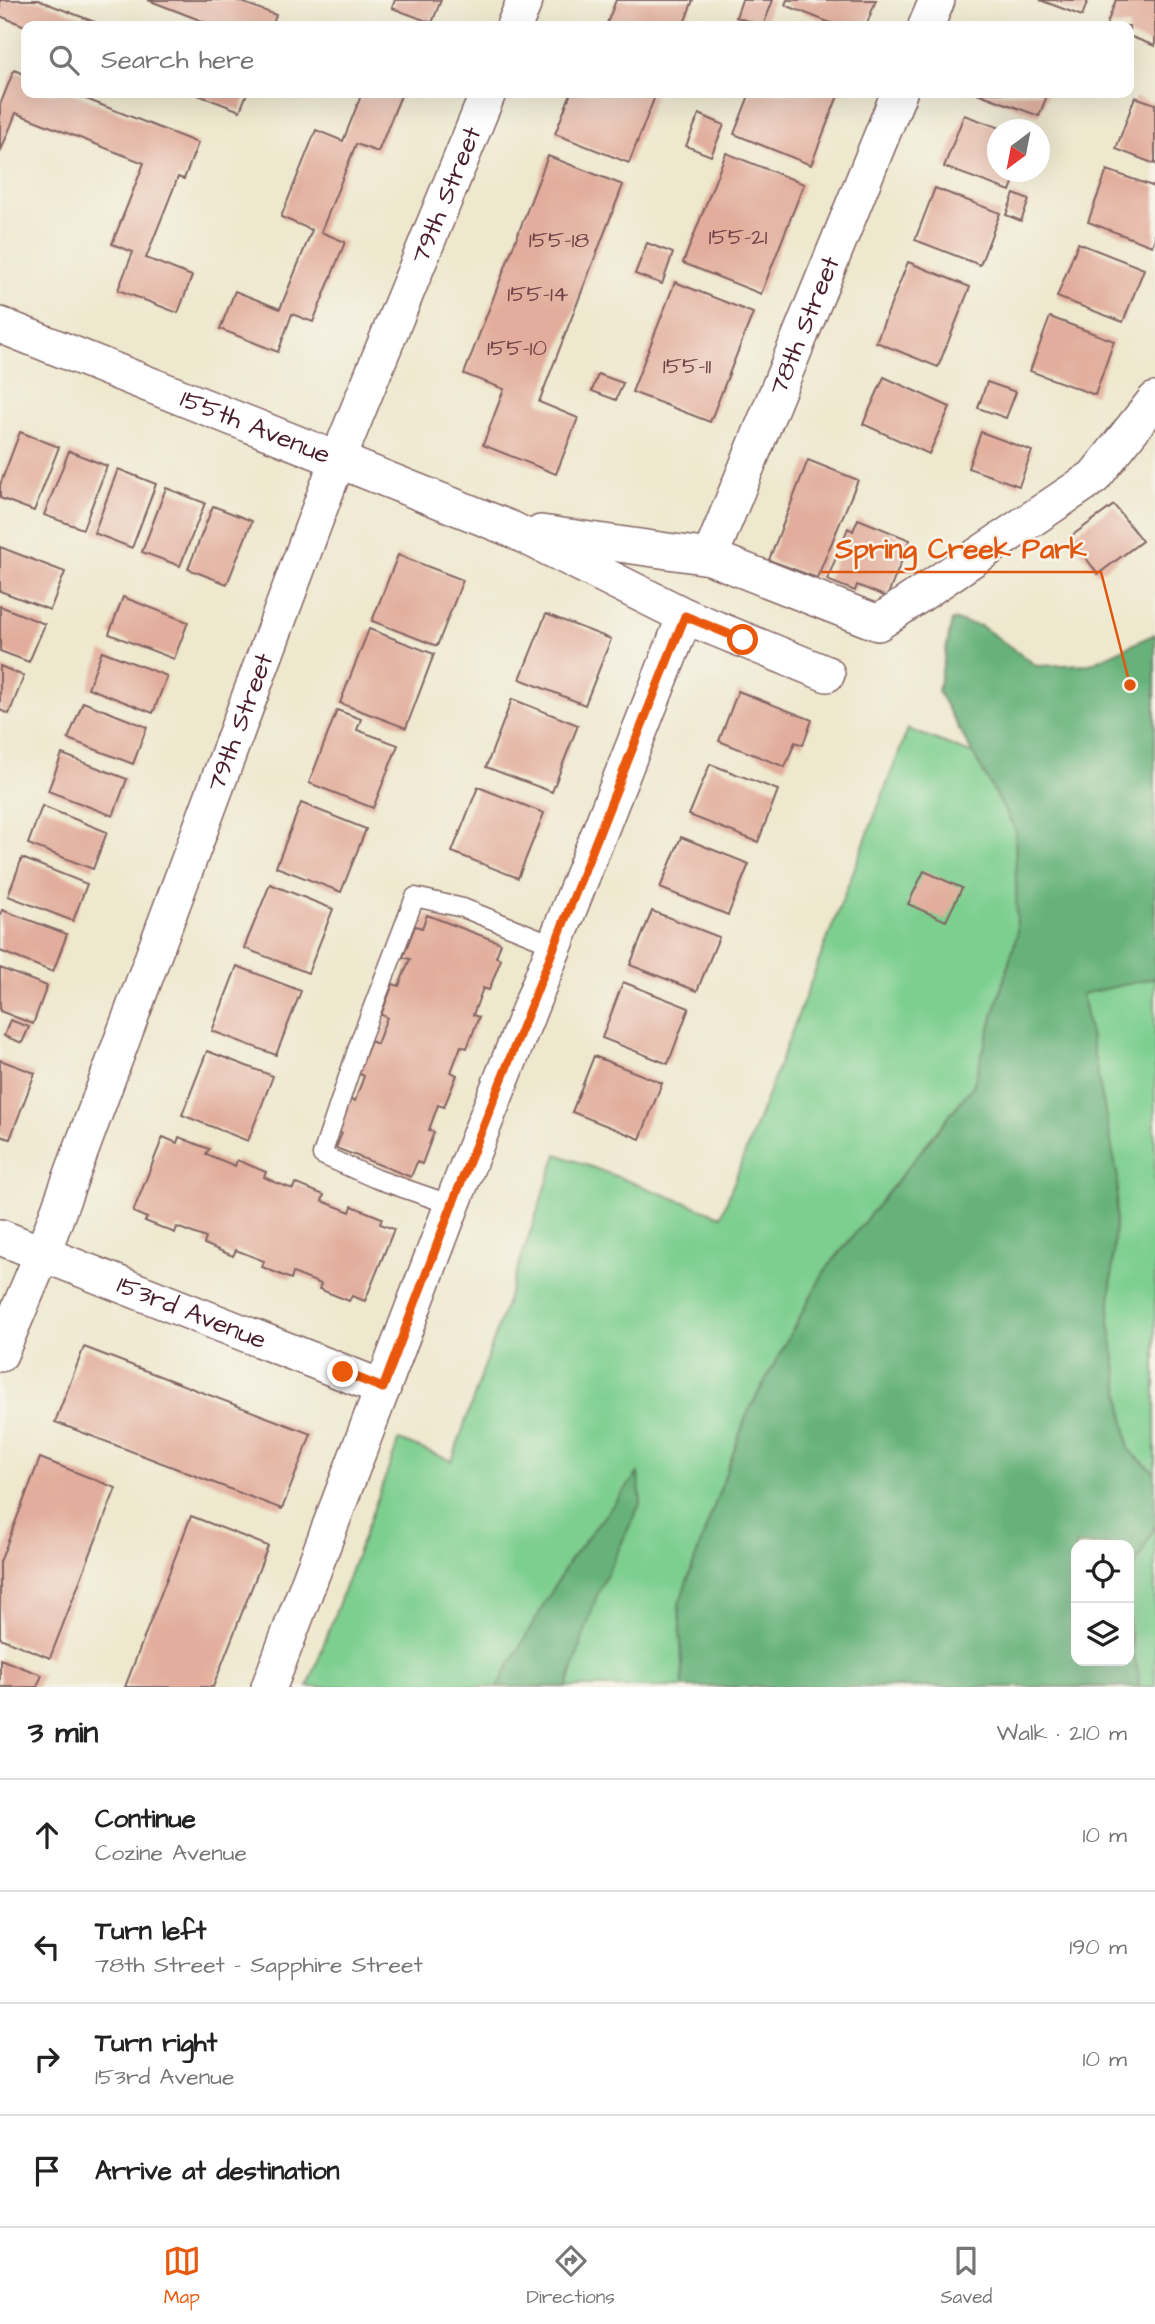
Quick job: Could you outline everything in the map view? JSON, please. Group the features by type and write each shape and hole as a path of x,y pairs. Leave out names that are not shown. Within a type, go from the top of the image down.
{"street":[{"path":"516,21 524,0"},
{"path":"928,21 937,0"},
{"name":"79th Street","path":"0,1354 42,1255 338,459 486,98"},
{"name":"78th Street","path":"710,556 897,98"},
{"name":"155th Avenue","path":"1,329 512,529 685,616 827,674"},
{"name":"155th Avenue","path":"512,529 710,556 878,623 1094,477 1155,400"},
{"path":"268,1687 452,1205 685,616"},
{"name":"153rd Avenue","path":"0,1237 383,1388"}],"lane":[{"path":"452,1205 374,1178 322,1155 361,1038 415,897 463,908 555,945"}],"green space":[{"path":"952,620 981,626 1037,666 1090,664 1155,634 1155,978 1082,994 1118,1178 1109,1320 1129,1450 1155,1473 1155,1526 1134,1569 1134,1540 1071,1540 1071,1666 1134,1666 1134,1653 1139,1687 683,1687 679,1604 747,1414 824,1272 973,1086 1017,935 1015,829 938,691"},
{"path":"908,729 1155,824 1155,1687 308,1687 399,1440 452,1461 557,1154 721,1216"},
{"path":"638,1473 641,1502 597,1595 567,1687 497,1687 569,1561"}],"building":[{"path":"0,0 38,0 92,21 21,21 21,24 0,16"},
{"path":"148,0 236,0 276,15 274,21 202,21"},
{"path":"395,0 441,0 433,21 392,8"},
{"path":"616,0 693,0 685,21 608,21"},
{"path":"742,0 773,0 765,21 748,21 736,17"},
{"path":"787,0 876,0 868,21 825,21 785,5"},
{"path":"1040,0 1088,0 1082,16"},
{"path":"1116,0 1155,0 1155,46 1134,38 1134,21 1108,21"},
{"path":"14,70 21,73 21,98 84,98 198,143 184,179 178,177 146,258 192,276 178,313 118,290 133,252 112,244 144,163 16,113 0,153 0,105"},
{"path":"1135,97 1155,104 1155,164 1116,149"},
{"path":"206,98 245,98 240,111"},
{"path":"360,98 400,98 378,152 356,144 321,232 345,242 313,322 292,314 278,352 220,329 235,291 280,309 312,230 281,217 316,130 343,141"},
{"path":"569,98 654,98 629,163 555,134"},
{"path":"748,98 837,98 811,165 734,134"},
{"path":"990,98 1046,98 1039,116"},
{"path":"699,114 724,125 711,156 686,146"},
{"path":"964,115 987,123 987,182 1013,182 1010,191 944,167"},
{"path":"726,153 804,184 761,294 683,263"},
{"path":"548,156 623,185 539,402 578,418 556,474 483,445 504,389 464,374"},
{"path":"1107,170 1155,187 1155,238 1152,246 1088,222"},
{"path":"935,188 1000,213 980,265 915,240"},
{"path":"1014,194 1029,200 1021,221 1006,215"},
{"path":"647,243 673,253 662,284 635,274"},
{"path":"1078,243 1144,269 1123,322 1057,297"},
{"path":"908,262 970,287 938,367 876,342"},
{"path":"675,282 753,313 710,422 632,392"},
{"path":"1050,317 1114,341 1095,395 1030,371"},
{"path":"598,374 623,383 616,400 592,391"},
{"path":"884,377 950,407 929,454 863,424"},
{"path":"987,382 1016,392 1006,418 978,408"},
{"path":"20,432 59,447 34,511 0,498 0,485"},
{"path":"981,432 1032,451 1019,486 968,468"},
{"path":"69,451 107,466 83,529 44,515"},
{"path":"808,460 858,480 817,578 769,560"},
{"path":"118,469 156,484 132,548 94,533"},
{"path":"166,488 205,503 180,566 142,552"},
{"path":"1114,505 1142,541 1098,574 1070,537"},
{"path":"213,506 252,521 227,584 188,569"},
{"path":"858,519 910,540 887,597 857,585 855,591 827,580 848,528 853,531"},
{"path":"0,547 65,572 50,610 0,591"},
{"path":"398,555 463,580 437,646 372,621"},
{"path":"123,597 188,622 174,659 109,634"},
{"path":"0,606 45,624 29,662 0,651"},
{"path":"546,614 611,639 585,705 520,679"},
{"path":"369,629 434,654 406,728 340,703"},
{"path":"102,651 167,676 153,713 88,688"},
{"path":"0,666 24,676 9,714 0,710"},
{"path":"738,691 812,720 803,745 795,742 785,767 719,741"},
{"path":"512,699 578,725 552,792 486,767"},
{"path":"83,702 147,727 133,764 68,739"},
{"path":"337,710 361,719 357,730 398,745 373,808 309,783"},
{"path":"62,754 127,779 113,816 48,791"},
{"path":"710,764 778,790 758,842 689,815"},
{"path":"478,787 544,813 518,878 452,852"},
{"path":"301,803 366,829 341,892 276,867"},
{"path":"42,806 107,832 93,869 28,844"},
{"path":"681,837 749,864 728,915 660,888"},
{"path":"22,858 87,884 73,921 8,896"},
{"path":"924,871 962,888 946,921 908,904"},
{"path":"270,884 333,909 308,973 244,948"},
{"path":"2,910 67,934 53,972 0,951"},
{"path":"652,911 719,937 697,991 630,965"},
{"path":"427,915 501,943 496,957 501,959 489,990 483,988 473,1015 479,1017 467,1048 461,1046 451,1072 457,1075 444,1107 438,1105 429,1130 434,1132 422,1164 417,1162 411,1177 336,1148 342,1133 336,1131 348,1099 355,1101 364,1076 358,1073 371,1041 377,1044 387,1017 381,1015 393,984 399,986 410,959 403,957 415,926 422,928"},
{"path":"237,966 301,991 276,1055 212,1031"},
{"path":"0,968 47,986 33,1024 0,1011"},
{"path":"623,982 689,1008 668,1064 602,1038"},
{"path":"10,1020 29,1027 22,1043 4,1036"},
{"path":"207,1051 273,1076 248,1141 182,1115"},
{"path":"594,1056 662,1083 640,1139 572,1112"},
{"path":"0,1060 35,1073 10,1139 0,1136"},
{"path":"163,1137 177,1143 179,1137 209,1149 206,1154 235,1166 237,1160 266,1172 264,1177 274,1182 293,1189 295,1183 324,1195 322,1201 350,1212 352,1206 382,1218 380,1224 394,1229 365,1301 352,1296 349,1301 319,1289 321,1284 293,1273 291,1279 262,1267 264,1261 236,1250 233,1256 204,1244 206,1238 177,1227 175,1233 145,1221 147,1218 133,1212"},
{"path":"84,1347 311,1434 282,1509 55,1422"},
{"path":"40,1458 116,1488 50,1658 0,1638 0,1562"},
{"path":"191,1516 268,1546 213,1687 125,1687"},
{"path":"0,1659 42,1675 37,1687 0,1687"}],"place":[{"name":"Spring Creek Park","path":"1130,685"}],"route":[{"path":"343,1372 383,1388 452,1205 685,616 743,640"}]}
